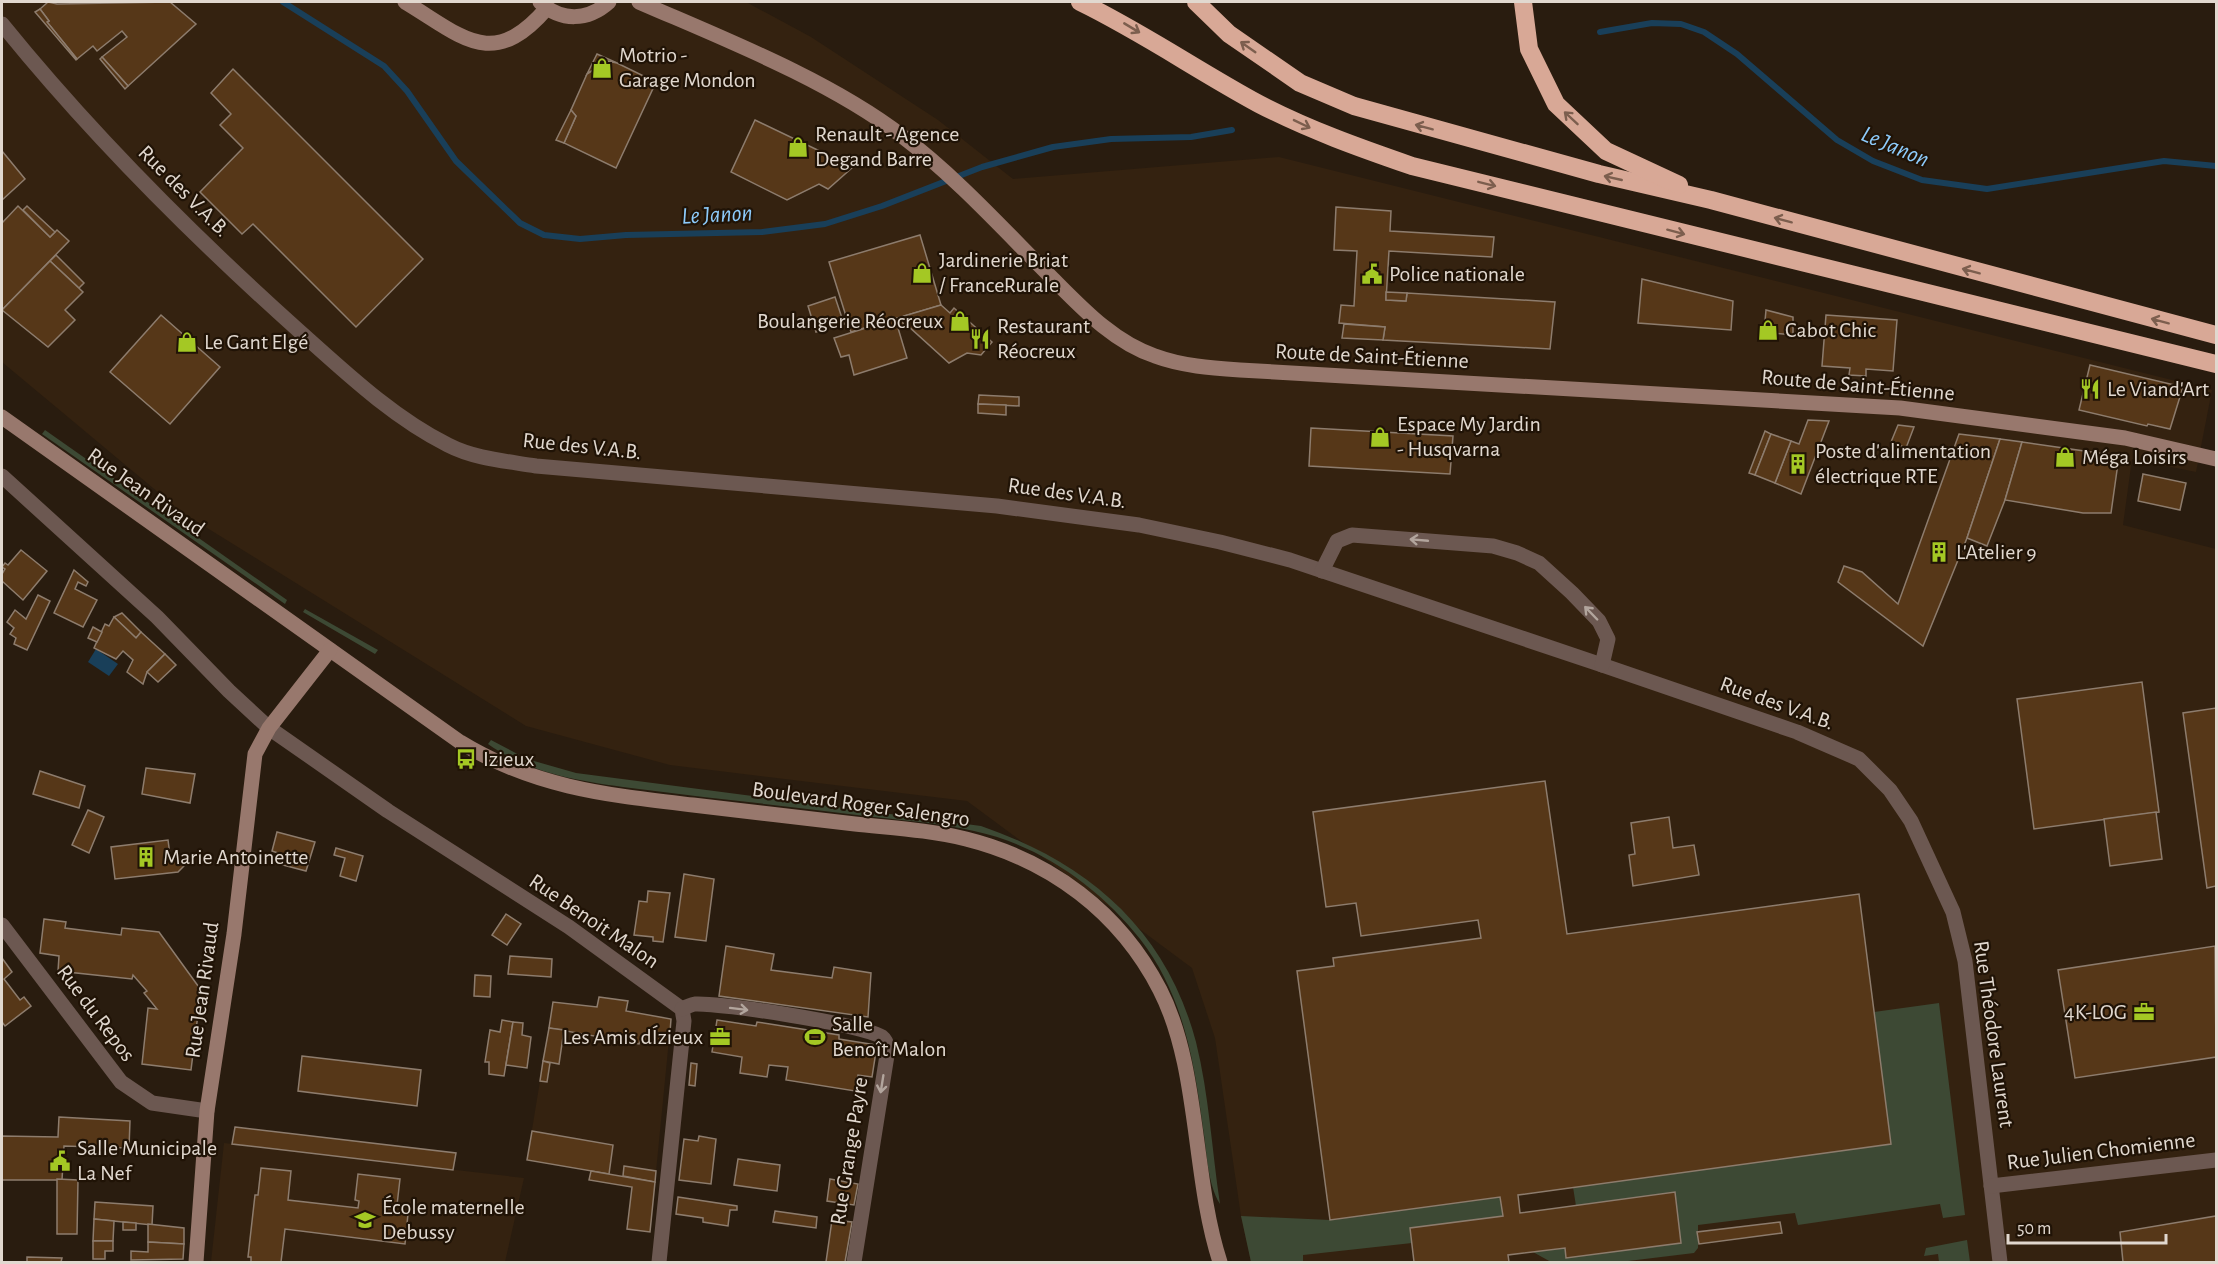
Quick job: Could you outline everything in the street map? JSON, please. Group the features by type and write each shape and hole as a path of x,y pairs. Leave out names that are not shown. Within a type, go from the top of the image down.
{"highway":[{"path":"1080,2 1122,22 1259,103 1334,140 1412,166 2217,364"},
{"path":"1196,2 1229,34 1300,83 1354,106 1599,174 1711,200 2217,335"},
{"path":"1523,2 1529,49 1556,104 1606,151 1711,200"}],"street":[{"path":"405,2 461,37 478,43 493,44 517,35 543,5 565,16 586,16 598,11 609,2"},
{"name":"Route de Saint-Étienne","path":"639,2 822,86 902,135 968,195 1083,309 1121,340 1153,356 1189,365 1240,370 1900,408 2125,438 2217,459"},
{"name":"Rue des V.A.B.","path":"2,24 128,167 240,278 340,368 408,422 450,446 492,459 536,466 997,506 1139,525 1220,542 1322,571 1797,732 1859,759 1890,790 1911,821"},
{"name":"Rue Jean Rivaud","path":"2,417 330,650 269,728 259,744 254,764 234,933 207,1111 196,1263"},
{"path":"2,476 157,617 229,691 269,728"},
{"path":"1322,571 1337,541 1352,535 1493,546 1517,553 1539,563 1599,621 1608,639 1602,665"},
{"name":"Boulevard Roger Salengro","path":"330,650 485,758 510,770 548,783 591,793 964,839 1025,859 1055,875 1084,896 1121,932 1143,960 1174,1022 1181,1047 1207,1211 1220,1263"},
{"name":"Rue Benoit Malon","path":"269,728 388,811 569,927 682,1009"},
{"name":"Rue Théodore Laurent","path":"1911,821 1953,912 1965,961 2000,1263"},
{"name":"Rue du Repos","path":"2,925 121,1082 152,1103 207,1111"},
{"name":"Rue Grange Payre","path":"682,1009 697,1004 759,1012 841,1025 881,1036 886,1041 888,1049 854,1263"},
{"path":"659,1263 684,1021 682,1009"},
{"name":"Rue Julien Chomienne","path":"1991,1186 2217,1160"}],"shaded area":[{"path":"2,2 746,2 811,37 938,120 1013,179 1279,157 2212,390 2196,472 2132,459 2123,525 2216,549 2216,1262 1251,1262 1241,1216 1215,1038 1192,968 967,801 670,765 526,726 183,513 2,362"},
{"path":"599,997 628,1001 627,1011 671,1019 655,1182 527,1160 553,1002 597,1007"},
{"name":"École maternelle Debussy","path":"224,1143 524,1178 505,1262 211,1262"}],"green space":[{"path":"45,430 287,600 285,604 42,434"},
{"path":"305,609 378,650 375,654 303,612"},
{"path":"491,740 527,759 576,773 981,826 1020,841 1056,859 1088,881 1117,906 1143,934 1165,966 1183,1002 1200,1062 1220,1204 1210,1177 1190,1053 1167,982 1155,960 1124,920 1106,902 1066,871 1022,846 960,828 627,787 564,777 506,755 488,744"},
{"path":"1939,1003 1965,1215 1943,1218 1940,1204 1798,1225 1795,1213 1698,1225 1698,1248 1694,1253 1620,1262 1551,1262 1533,1252 1565,1248 1566,1258 1576,1206 1573,1187 1891,1144 1874,1012"},
{"path":"1500,1197 1503,1216 1410,1228 1412,1243 1303,1255 1303,1262 1251,1262 1241,1216 1330,1220"},
{"path":"1967,1240 1970,1262 1939,1262 1938,1254 1924,1256 1926,1248"}],"water":[{"path":"96,649 118,664 109,676 88,662"}],"building":[{"path":"48,2 57,4 170,2 196,24 128,86 102,57 127,37 122,31 97,51 93,46 77,59 47,22 49,21 40,9"},
{"path":"40,9 49,21 47,22 76,60 35,12"},
{"path":"597,54 617,63 607,61 587,74"},
{"path":"102,57 128,86 125,89 100,59"},
{"path":"607,61 617,63 656,82 616,168 564,143 576,116 571,110 587,74"},
{"path":"233,69 423,259 356,327 253,224 242,234 200,192 243,148 220,125 231,114 211,93"},
{"path":"571,110 576,116 564,143 556,140"},
{"path":"755,120 853,167 828,189 819,184 787,200 731,172"},
{"path":"2,151 25,179 2,200"},
{"path":"18,206 50,237 57,230 69,241 2,310 2,223"},
{"path":"27,206 55,232 50,237 23,210"},
{"name":"Police nationale","path":"1336,207 1391,211 1390,231 1494,237 1492,257 1389,251 1386,300 1406,301 1407,293 1555,302 1550,349 1383,340 1385,327 1339,323 1341,305 1354,306 1357,251 1334,250"},
{"path":"920,235 941,305 851,332 829,262"},
{"path":"56,255 84,283 79,288 50,261"},
{"path":"50,261 83,292 65,310 75,320 48,347 2,310"},
{"path":"1642,279 1733,301 1731,330 1638,323"},
{"path":"1386,292 1407,293 1406,301 1386,300"},
{"path":"835,297 844,324 816,332 808,306"},
{"path":"941,305 950,313 954,308 992,342 981,355 967,353 949,363 907,325 904,316"},
{"path":"1766,310 1793,317 1793,335 1764,332"},
{"path":"161,315 220,367 170,424 110,372"},
{"path":"1826,315 1897,320 1893,371 1866,369 1866,376 1849,375 1850,368 1822,366"},
{"path":"901,317 904,326 898,328 907,358 854,375 849,355 841,357 834,338"},
{"path":"1344,324 1385,327 1383,340 1342,338"},
{"path":"2090,365 2183,387 2170,429 2079,410"},
{"path":"979,395 1019,397 1019,406 978,404"},
{"path":"978,404 1006,405 1006,415 978,413"},
{"name":"Poste d'alimentation électrique RTE","path":"1808,420 1829,421 1801,494 1775,483 1791,441 1799,444"},
{"path":"1898,425 1914,427 1906,448 1891,442"},
{"path":"1311,428 1453,436 1450,474 1309,466"},
{"path":"1765,431 1771,434 1755,475 1749,473"},
{"path":"1771,434 1791,441 1775,483 1755,475"},
{"name":"L'Atelier 9","path":"1959,434 2000,439 1967,538 1923,646 1838,582 1844,566 1862,572 1898,604"},
{"path":"2000,439 2022,442 2005,500 1987,546 1967,538"},
{"path":"2022,442 2119,456 2111,513 2083,513 2005,500"},
{"path":"2143,474 2186,483 2180,510 2138,501"},
{"path":"21,550 47,571 23,600 2,581 5,569 2,567 5,563 8,565"},
{"path":"74,570 88,582 86,586 78,582 75,589 97,600 83,627 54,613"},
{"path":"38,595 50,601 27,650 14,644 16,638 10,634 14,628 7,622 15,610 26,619"},
{"path":"122,613 141,632 136,638 114,617"},
{"path":"114,617 136,638 141,632 165,654 147,672 143,684 127,672 133,660 123,651 116,659 94,648 105,624 109,626"},
{"path":"93,627 102,632 97,642 88,638"},
{"path":"165,654 176,665 158,682 147,672"},
{"path":"2142,682 2159,812 2034,829 2017,699"},
{"path":"2216,708 2216,886 2207,888 2183,713"},
{"path":"146,768 195,774 190,803 142,794"},
{"path":"40,771 85,786 79,808 33,794"},
{"path":"1545,781 1567,934 1859,894 1891,1144 1518,1195 1520,1213 1675,1192 1681,1243 1566,1258 1565,1248 1508,1255 1509,1262 1414,1262 1410,1228 1503,1216 1500,1197 1330,1220 1297,971 1334,966 1333,958 1481,938 1478,920 1361,936 1356,903 1326,907 1313,812"},
{"path":"88,810 104,817 89,853 72,845"},
{"path":"2156,812 2162,859 2110,866 2104,819"},
{"path":"1669,817 1673,848 1694,845 1699,875 1633,886 1629,855 1635,854 1631,823"},
{"path":"277,832 315,842 306,871 279,864 281,854 272,851"},
{"name":"Marie Antoinette","path":"168,840 170,855 178,855 184,860 184,866 178,872 115,879 111,847"},
{"path":"336,848 363,856 356,881 340,876 345,858 334,855"},
{"path":"684,874 714,879 706,941 675,937"},
{"path":"648,891 670,893 663,942 653,941 653,937 634,935 639,901 647,902"},
{"path":"506,914 521,924 507,945 492,935"},
{"path":"44,919 66,922 65,928 121,935 122,928 159,932 201,990 191,1070 142,1064 148,1008 157,1009 144,993 147,991 133,975 132,979 58,971 59,956 40,953"},
{"path":"726,946 774,954 771,970 832,978 834,967 871,973 868,1017 719,996"},
{"path":"2215,946 2216,1057 2075,1078 2058,970"},
{"path":"510,956 552,959 551,977 508,974"},
{"path":"2,958 12,972 4,979 20,1000 24,997 31,1006 5,1026 2,1022"},
{"path":"475,975 491,976 490,997 474,996"},
{"path":"599,997 628,1001 626,1011 671,1019 669,1045 640,1041 639,1044 549,1028 553,1002 597,1007"},
{"path":"502,1020 513,1022 504,1076 489,1074 489,1062 485,1062 490,1030 500,1032"},
{"path":"717,1020 756,1026 757,1022 839,1035 839,1039 877,1045 872,1077 858,1075 855,1091 786,1080 788,1067 769,1065 767,1077 740,1073 742,1057 712,1052"},
{"path":"513,1022 523,1023 522,1035 531,1037 527,1068 506,1065"},
{"path":"549,1028 564,1030 559,1064 543,1061"},
{"path":"302,1056 421,1070 417,1106 298,1091"},
{"path":"543,1061 550,1063 547,1082 540,1081"},
{"path":"691,1063 697,1064 695,1086 689,1085"},
{"path":"59,1117 130,1121 129,1148 64,1146 62,1180 2,1180 2,1136 58,1137"},
{"path":"235,1127 456,1153 453,1170 232,1144"},
{"path":"532,1131 613,1145 609,1174 527,1160"},
{"path":"699,1136 716,1139 711,1184 679,1180 684,1139 698,1141"},
{"path":"738,1159 780,1165 777,1191 734,1185"},
{"path":"624,1166 656,1171 655,1182 623,1176"},
{"path":"261,1168 291,1171 288,1200 358,1208 359,1201 355,1200 358,1174 400,1179 397,1205 393,1205 392,1212 408,1214 405,1244 285,1229 281,1262 251,1262 251,1257 248,1257 255,1195 258,1195"},
{"path":"591,1171 655,1182 650,1232 627,1229 632,1187 589,1180"},
{"path":"57,1179 78,1180 77,1234 57,1234"},
{"path":"830,1179 858,1184 854,1205 827,1201"},
{"path":"678,1197 737,1206 737,1210 730,1210 728,1226 703,1222 703,1218 676,1214"},
{"path":"95,1202 153,1206 152,1225 94,1219"},
{"path":"775,1211 817,1217 816,1228 773,1222"},
{"path":"2216,1216 2216,1262 2123,1262 2120,1232"},
{"path":"94,1219 114,1221 113,1241 93,1241"},
{"path":"832,1220 852,1222 845,1262 826,1262"},
{"path":"123,1222 136,1223 136,1230 123,1230"},
{"path":"1780,1222 1782,1233 1699,1244 1697,1232"},
{"path":"148,1224 184,1228 184,1244 148,1242"},
{"path":"93,1241 113,1241 113,1251 105,1251 105,1259 93,1259"},
{"path":"148,1242 184,1244 183,1259 131,1260 131,1251 148,1252"},
{"path":"27,1257 62,1258 61,1262 27,1262"}],"waterway":[{"name":"Le Janon","path":"283,2 384,66 407,91 456,161 520,223 544,235 580,239 626,235 762,232 825,224 882,206 982,167 1053,147 1111,139 1191,137 1232,130"},
{"name":"Le Janon","path":"1600,32 1652,23 1681,24 1704,32 1737,54 1837,140 1873,161 1922,180 1987,189 2164,161 2216,166"}],"place":[{"name":"Motrio - Garage Mondon","path":"602,68"},
{"name":"Renault - Agence Degand Barre","path":"798,147"},
{"name":"Jardinerie Briat / FranceRurale","path":"922,273"},
{"name":"Police nationale","path":"1372,274"},
{"name":"Boulangerie Réocreux","path":"960,321"},
{"name":"Cabot Chic","path":"1768,330"},
{"name":"Restaurant Réocreux","path":"980,339"},
{"name":"Le Gant Elgé","path":"187,342"},
{"name":"Le Viand'Art","path":"2090,389"},
{"name":"Espace My Jardin - Husqvarna","path":"1380,437"},
{"name":"Méga Loisirs","path":"2065,457"},
{"name":"Poste d'alimentation électrique RTE","path":"1798,464"},
{"name":"L'Atelier 9","path":"1939,552"},
{"name":"Izieux","path":"466,759"},
{"name":"Marie Antoinette","path":"146,857"},
{"name":"4K-LOG","path":"2144,1012"},
{"name":"Les Amis dÍzieux","path":"720,1037"},
{"name":"Salle Benoît Malon","path":"815,1037"},
{"name":"Salle Municipale La Nef","path":"60,1161"},
{"name":"École maternelle Debussy","path":"365,1220"}]}
